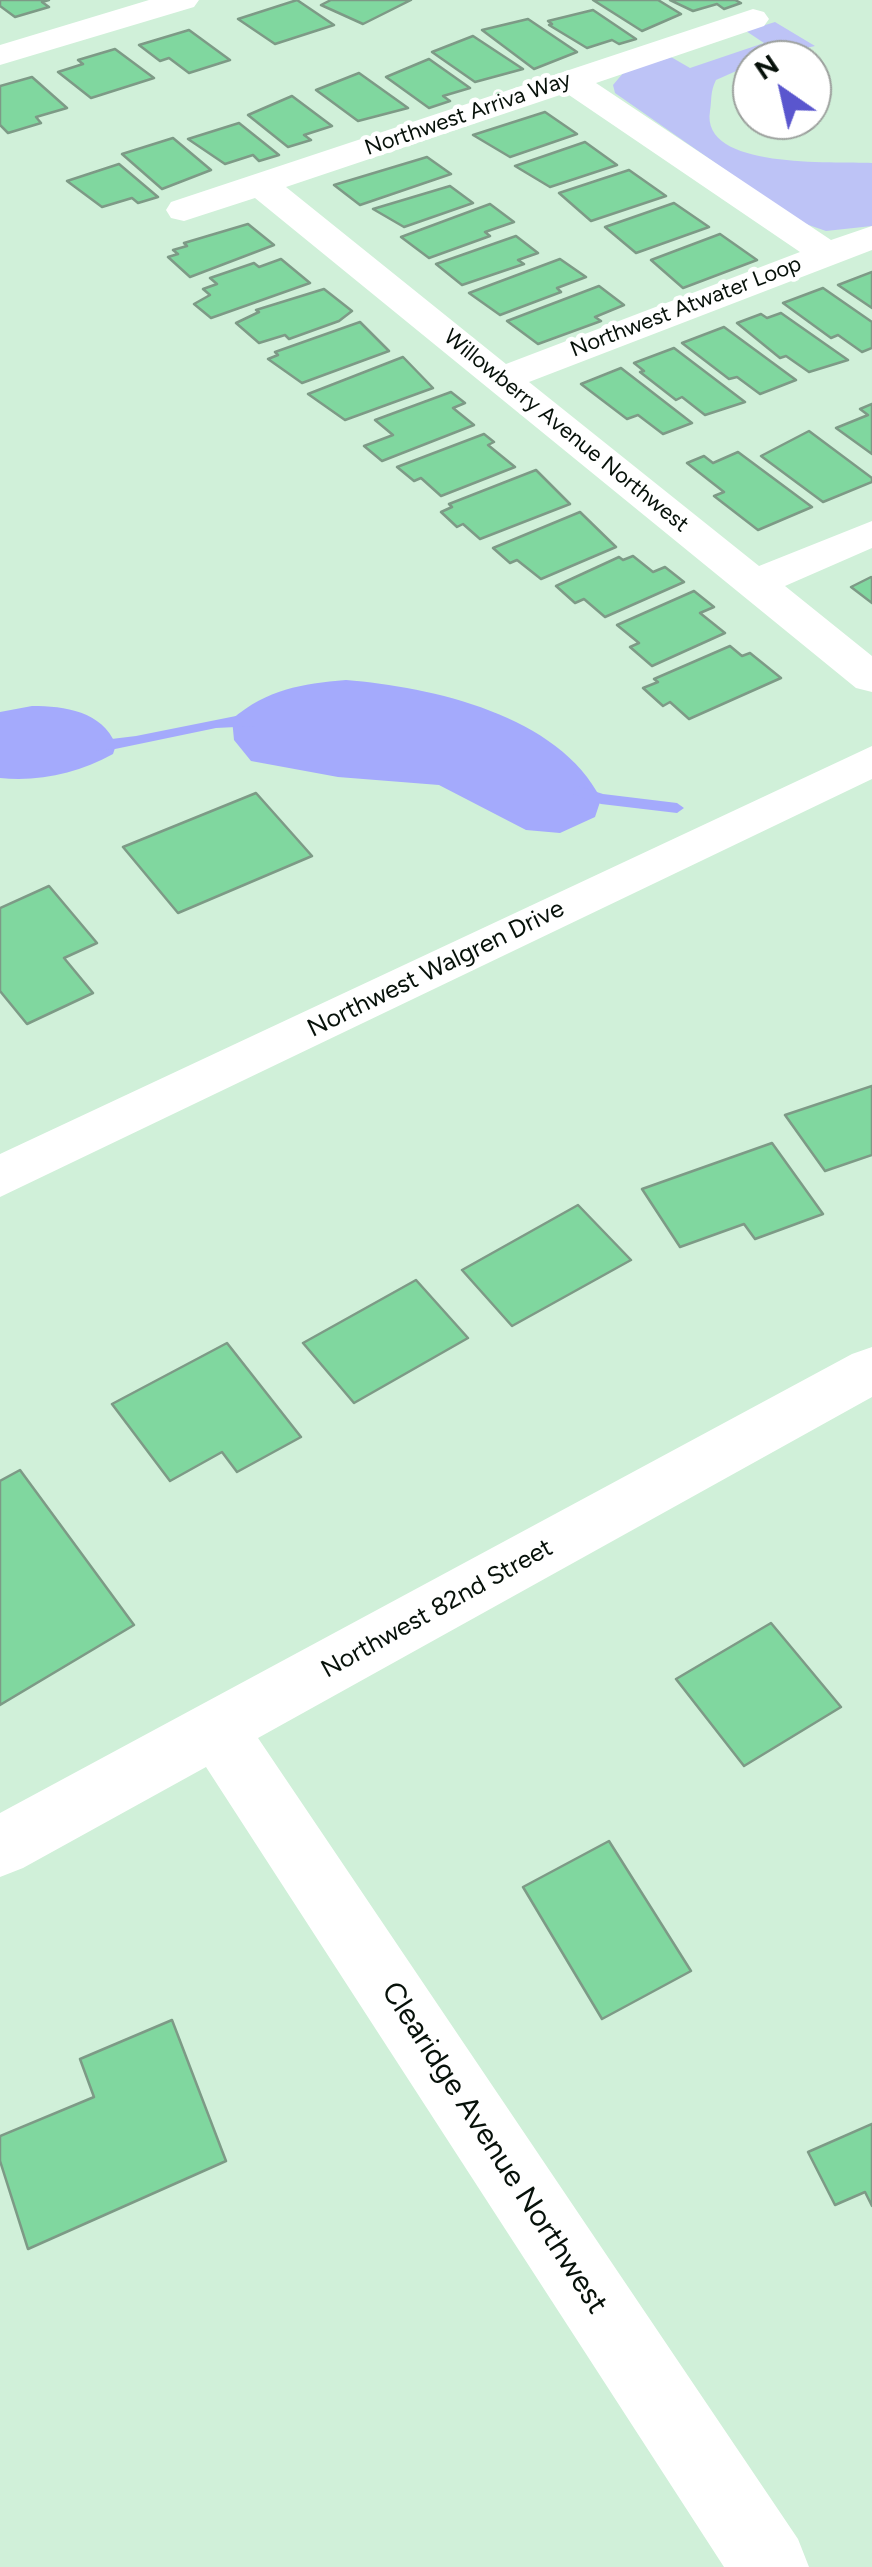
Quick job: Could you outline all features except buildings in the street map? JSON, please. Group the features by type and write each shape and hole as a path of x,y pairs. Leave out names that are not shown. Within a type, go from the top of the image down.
{"street":[{"path":"0,55 183,0"},
{"name":"Northwest Arriva Way","path":"184,210 753,19"},
{"path":"569,80 826,252"},
{"name":"Willowberry Avenue Northwest","path":"260,184 872,678"},
{"name":"Northwest Atwater Loop","path":"500,379 872,237"},
{"path":"755,584 872,532"},
{"name":"Northwest Walgren Drive","path":"0,1177 872,761"},
{"name":"Northwest 82nd Street","path":"0,1846 872,1370"},
{"name":"Clearidge Avenue Northwest","path":"217,1730 770,2567"}],"shaded area":[{"path":"775,22 805,40 760,40 746,31"},
{"path":"732,54 732,73 716,80 710,111 712,130 726,144 773,158 872,163 872,226 826,231 800,222 615,93 613,85 624,72 671,57 690,68"},
{"path":"346,680 453,699 525,726 556,746 582,770 601,799 595,817 560,833 526,830 439,785 338,777 251,761 234,740 232,719 259,701 300,686"},
{"path":"32,706 69,709 92,718 110,734 116,745 113,754 58,775 0,778 0,712"}],"waterway":[{"path":"95,746 216,723 256,721"},
{"path":"578,791 601,799 677,808"}]}
